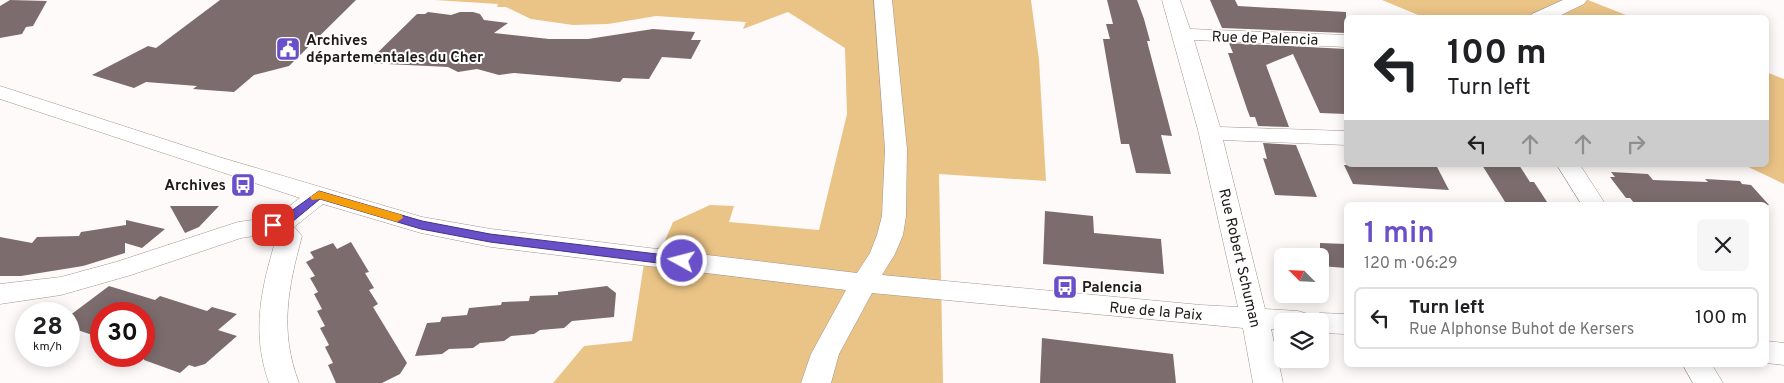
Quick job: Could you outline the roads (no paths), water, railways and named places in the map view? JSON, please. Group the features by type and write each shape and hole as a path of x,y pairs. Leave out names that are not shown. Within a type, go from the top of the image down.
{"street":[{"path":"816,383 825,354 890,236 894,216 896,149 883,0"},
{"name":"Rue Robert Schuman","path":"1171,0 1183,34 1211,133 1268,383"},
{"path":"1546,15 1578,0"},
{"name":"Rue de Palencia","path":"1183,34 1344,41"},
{"name":"Rue de la Paix","path":"0,92 211,162 319,195 421,225 490,238 865,283 1274,320"},
{"path":"1211,133 1344,138"},
{"path":"1569,167 1592,202"},
{"path":"277,228 319,195"},
{"path":"0,294 61,286 122,269 238,230 273,225 289,236 272,308 272,345 284,383"},
{"path":"1329,323 1344,324"},
{"path":"1769,352 1784,354"},
{"path":"1698,367 1708,383"}],"place":[{"name":"Archives départementales du Cher","path":"288,49"},
{"name":"Archives","path":"243,185"},
{"name":"Palencia","path":"1065,287"}]}
